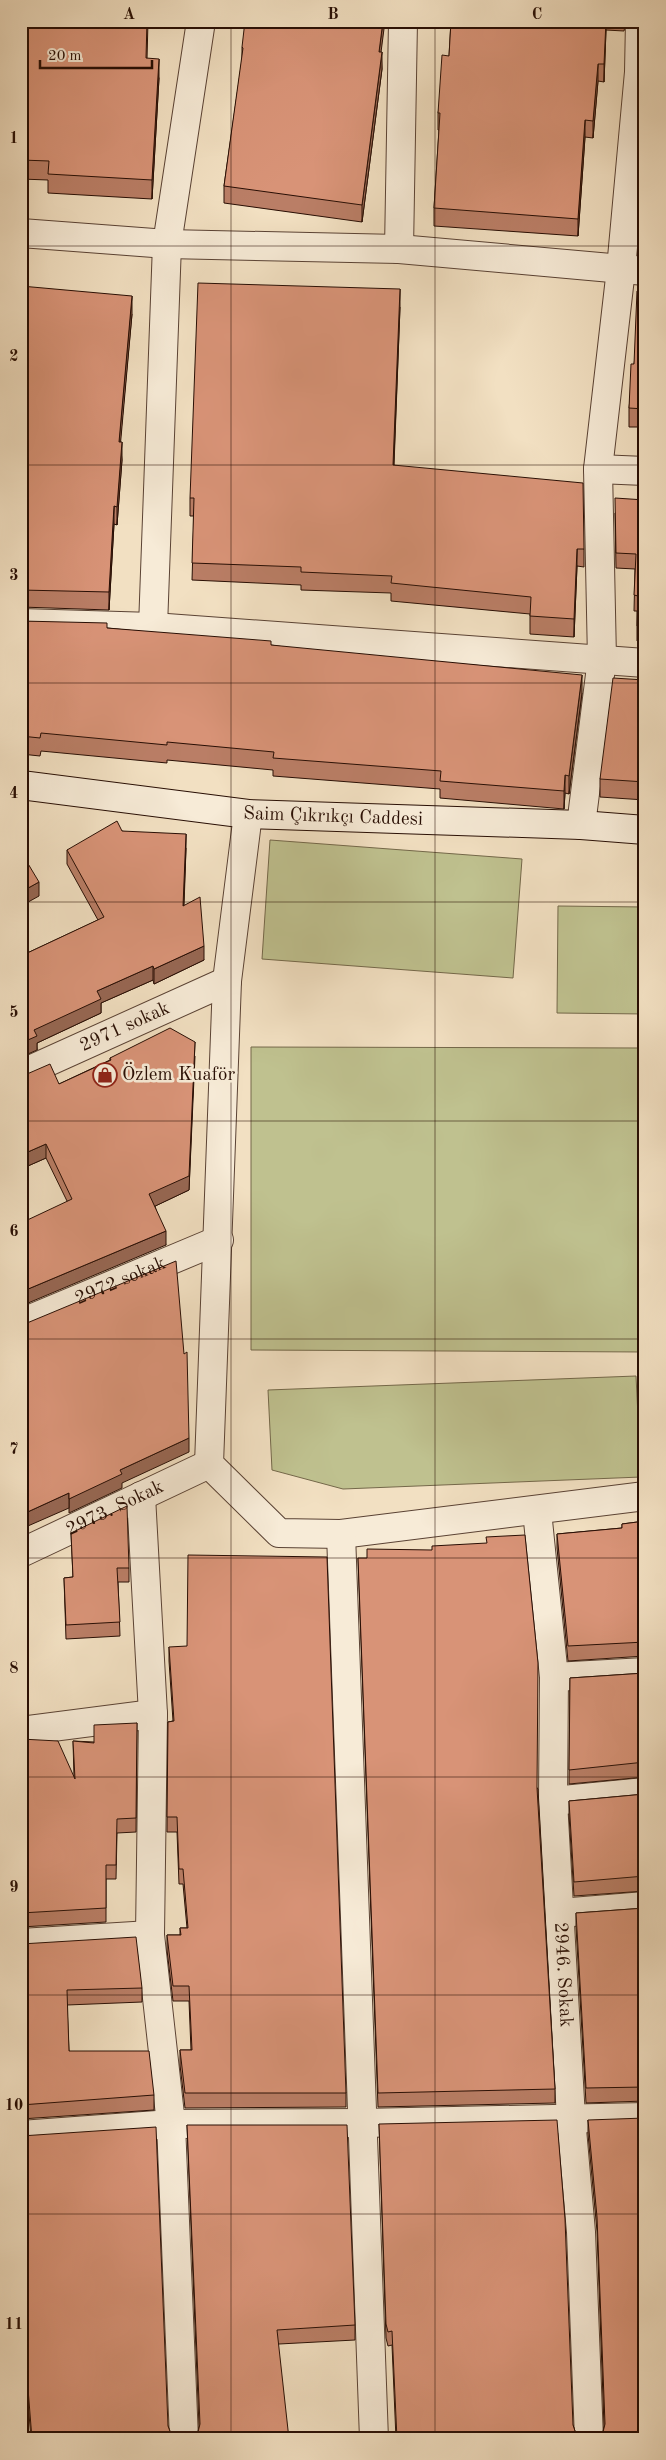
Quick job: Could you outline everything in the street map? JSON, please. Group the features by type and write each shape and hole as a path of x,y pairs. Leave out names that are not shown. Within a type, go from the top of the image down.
{"street":[{"path":"153,627 167,244 201,21"},
{"path":"399,250 403,21"},
{"path":"581,825 602,660 598,469 633,270 642,72 640,21"},
{"path":"21,233 167,244 399,250 633,270"},
{"path":"598,469 645,471"},
{"path":"21,623 153,627 645,663"},
{"name":"Saim Çıkrıkçı Caddesi","path":"21,786 248,814 581,825 645,830"},
{"path":"248,814 227,980 219,1240 209,1464 280,1533 340,1534 537,1511 645,1496"},
{"name":"2971 sokak","path":"21,1074 227,980"},
{"name":"2972 sokak","path":"21,1323 219,1240"},
{"name":"2973. Sokak","path":"21,1553 209,1464"},
{"path":"141,1496 153,1714 150,1935 171,2124 184,2439"},
{"name":"2946. Sokak","path":"537,1511 554,1677 553,1801 571,2118 582,2232 589,2439"},
{"path":"340,1534 374,2439"},
{"path":"554,1677 645,1672"},
{"path":"21,1731 153,1714"},
{"path":"553,1801 645,1792"},
{"path":"560,1913 645,1906"},
{"path":"21,1943 150,1935"},
{"path":"21,2135 171,2124 362,2123 645,2117"}],"green space":[{"path":"270,840 522,859 513,978 262,959"},
{"path":"558,906 645,907 645,1014 557,1013"},
{"path":"251,1047 645,1048 645,1352 251,1350"},
{"path":"636,1376 641,1477 343,1489 272,1470 268,1390"}],"building":[{"path":"21,21 147,21 146,58 159,59 152,180 48,174 49,161 21,160"},
{"path":"245,21 383,21 379,52 382,52 362,205 224,186"},
{"path":"451,21 606,21 604,64 598,64 593,121 585,120 578,219 434,208 442,55 449,56"},
{"path":"198,283 400,289 393,465 583,483 584,549 577,549 574,619 530,616 531,597 391,583 392,576 301,572 301,567 192,563 194,498 190,498"},
{"path":"21,286 132,296 119,442 122,442 117,507 114,506 109,592 21,590"},
{"path":"637,291 645,291 645,409 629,408 631,364 634,364"},
{"path":"615,498 645,500 645,627 637,626 638,596 634,595 636,554 616,553"},
{"path":"21,621 107,623 107,628 271,641 271,645 582,675 569,776 565,775 564,791 440,781 441,771 273,758 274,752 167,742 167,745 41,733 40,738 21,736"},
{"path":"613,678 645,680 645,782 600,779"},
{"path":"117,821 122,831 186,834 183,906 200,897 204,946 154,969 153,966 97,991 101,999 34,1030 37,1036 21,1043 21,952 23,955 104,917 67,850"},
{"path":"21,852 39,882 21,892"},
{"path":"170,1028 195,1042 189,1176 149,1194 166,1231 21,1292 21,1223 72,1199 46,1144 21,1155 21,1075 50,1064 59,1084 111,1060 110,1058"},
{"path":"176,1261 184,1354 187,1352 189,1438 120,1470 122,1474 69,1499 69,1493 21,1515 21,1324"},
{"path":"127,1506 129,1568 117,1568 120,1622 66,1625 64,1578 73,1577 71,1533"},
{"path":"645,1521 645,1642 568,1646 557,1534 622,1528 622,1524"},
{"path":"525,1535 538,1663 537,1788 555,2089 378,2093 358,1558 367,1558 367,1549 432,1550 432,1546 487,1543 486,1537"},
{"path":"188,1555 327,1557 346,2093 185,2093 180,2050 192,2050 189,1986 173,1986 167,1935 181,1935 180,1928 188,1928 183,1869 179,1869 177,1817 167,1817 168,1722 174,1721 169,1647 187,1646"},
{"path":"645,1673 645,1762 569,1770 570,1678"},
{"path":"137,1723 136,1818 117,1819 116,1865 106,1865 106,1908 21,1913 21,1739 58,1741 75,1779 73,1741 94,1743 94,1725"},
{"path":"645,1794 645,1876 574,1882 569,1801"},
{"path":"645,1908 645,2087 586,2088 576,1913"},
{"path":"136,1937 142,1988 67,1990 69,2051 149,2051 154,2095 21,2105 21,1944"},
{"path":"645,2118 645,2439 595,2439 603,2432 605,2424 597,2217 588,2120"},
{"path":"557,2120 565,2219 573,2425 576,2434 582,2439 397,2439 392,2331 388,2332 386,2324 379,2124"},
{"path":"187,2125 347,2125 355,2325 277,2330 289,2439 190,2439 198,2432 200,2424"},
{"path":"156,2127 168,2426 171,2434 178,2439 32,2439 24,2338 21,2338 21,2136"}],"place":[{"name":"Özlem Kuaför","path":"105,1075"}]}
